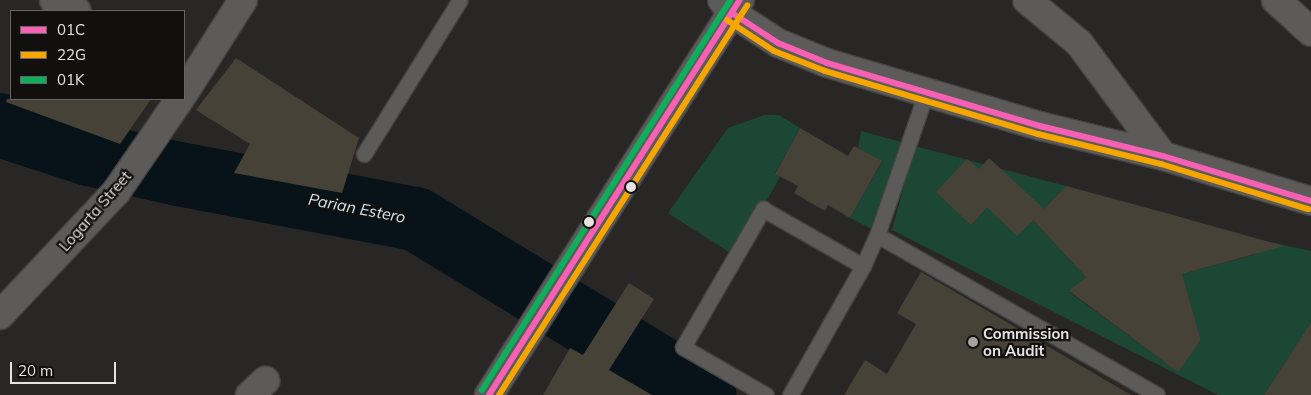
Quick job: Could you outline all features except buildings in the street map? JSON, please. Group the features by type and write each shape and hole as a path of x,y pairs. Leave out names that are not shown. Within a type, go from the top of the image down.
{"street":[{"path":"54,0 75,10"},
{"path":"185,89 191,67 243,0"},
{"path":"1027,0 1079,43 1163,156"},
{"path":"1276,0 1311,32"},
{"path":"489,395 732,4 778,43 827,63 1040,126 1163,156 1311,200"},
{"name":"Logarta Street","path":"0,315 116,192 179,100"}],"lane":[{"path":"364,154 460,0"},
{"path":"790,395 863,266 877,234 926,93"},
{"path":"766,395 683,347 763,209 863,266"},
{"path":"877,234 1156,395"}],"green space":[{"path":"765,115 779,115 800,128 775,173 780,177 735,256 668,213 728,128"},
{"path":"861,131 901,142 872,229 850,218 882,162 858,148"},
{"path":"915,146 1066,186 1033,220 1086,277 1069,292 1177,371 1201,340 1182,274 1253,255 1257,239 1311,251 1311,322 1264,395 1218,395 892,230"},
{"path":"595,317 724,395 653,395 570,348"}],"waterway":[{"name":"Parian Estero","path":"0,125 89,154 179,174 416,219 704,395"}],"transit line":[{"name":"01K","path":"482,390 730,0"},
{"name":"01C","path":"489,395 740,0"},
{"name":"22G","path":"499,395 747,5"},
{"name":"01C","path":"732,13 778,43 827,63 1040,126 1163,156 1311,201"},
{"name":"22G","path":"727,20 774,51 825,71 1038,134 1161,164 1308,209"}],"place":[{"name":"Commission on Audit","path":"973,342"}]}
